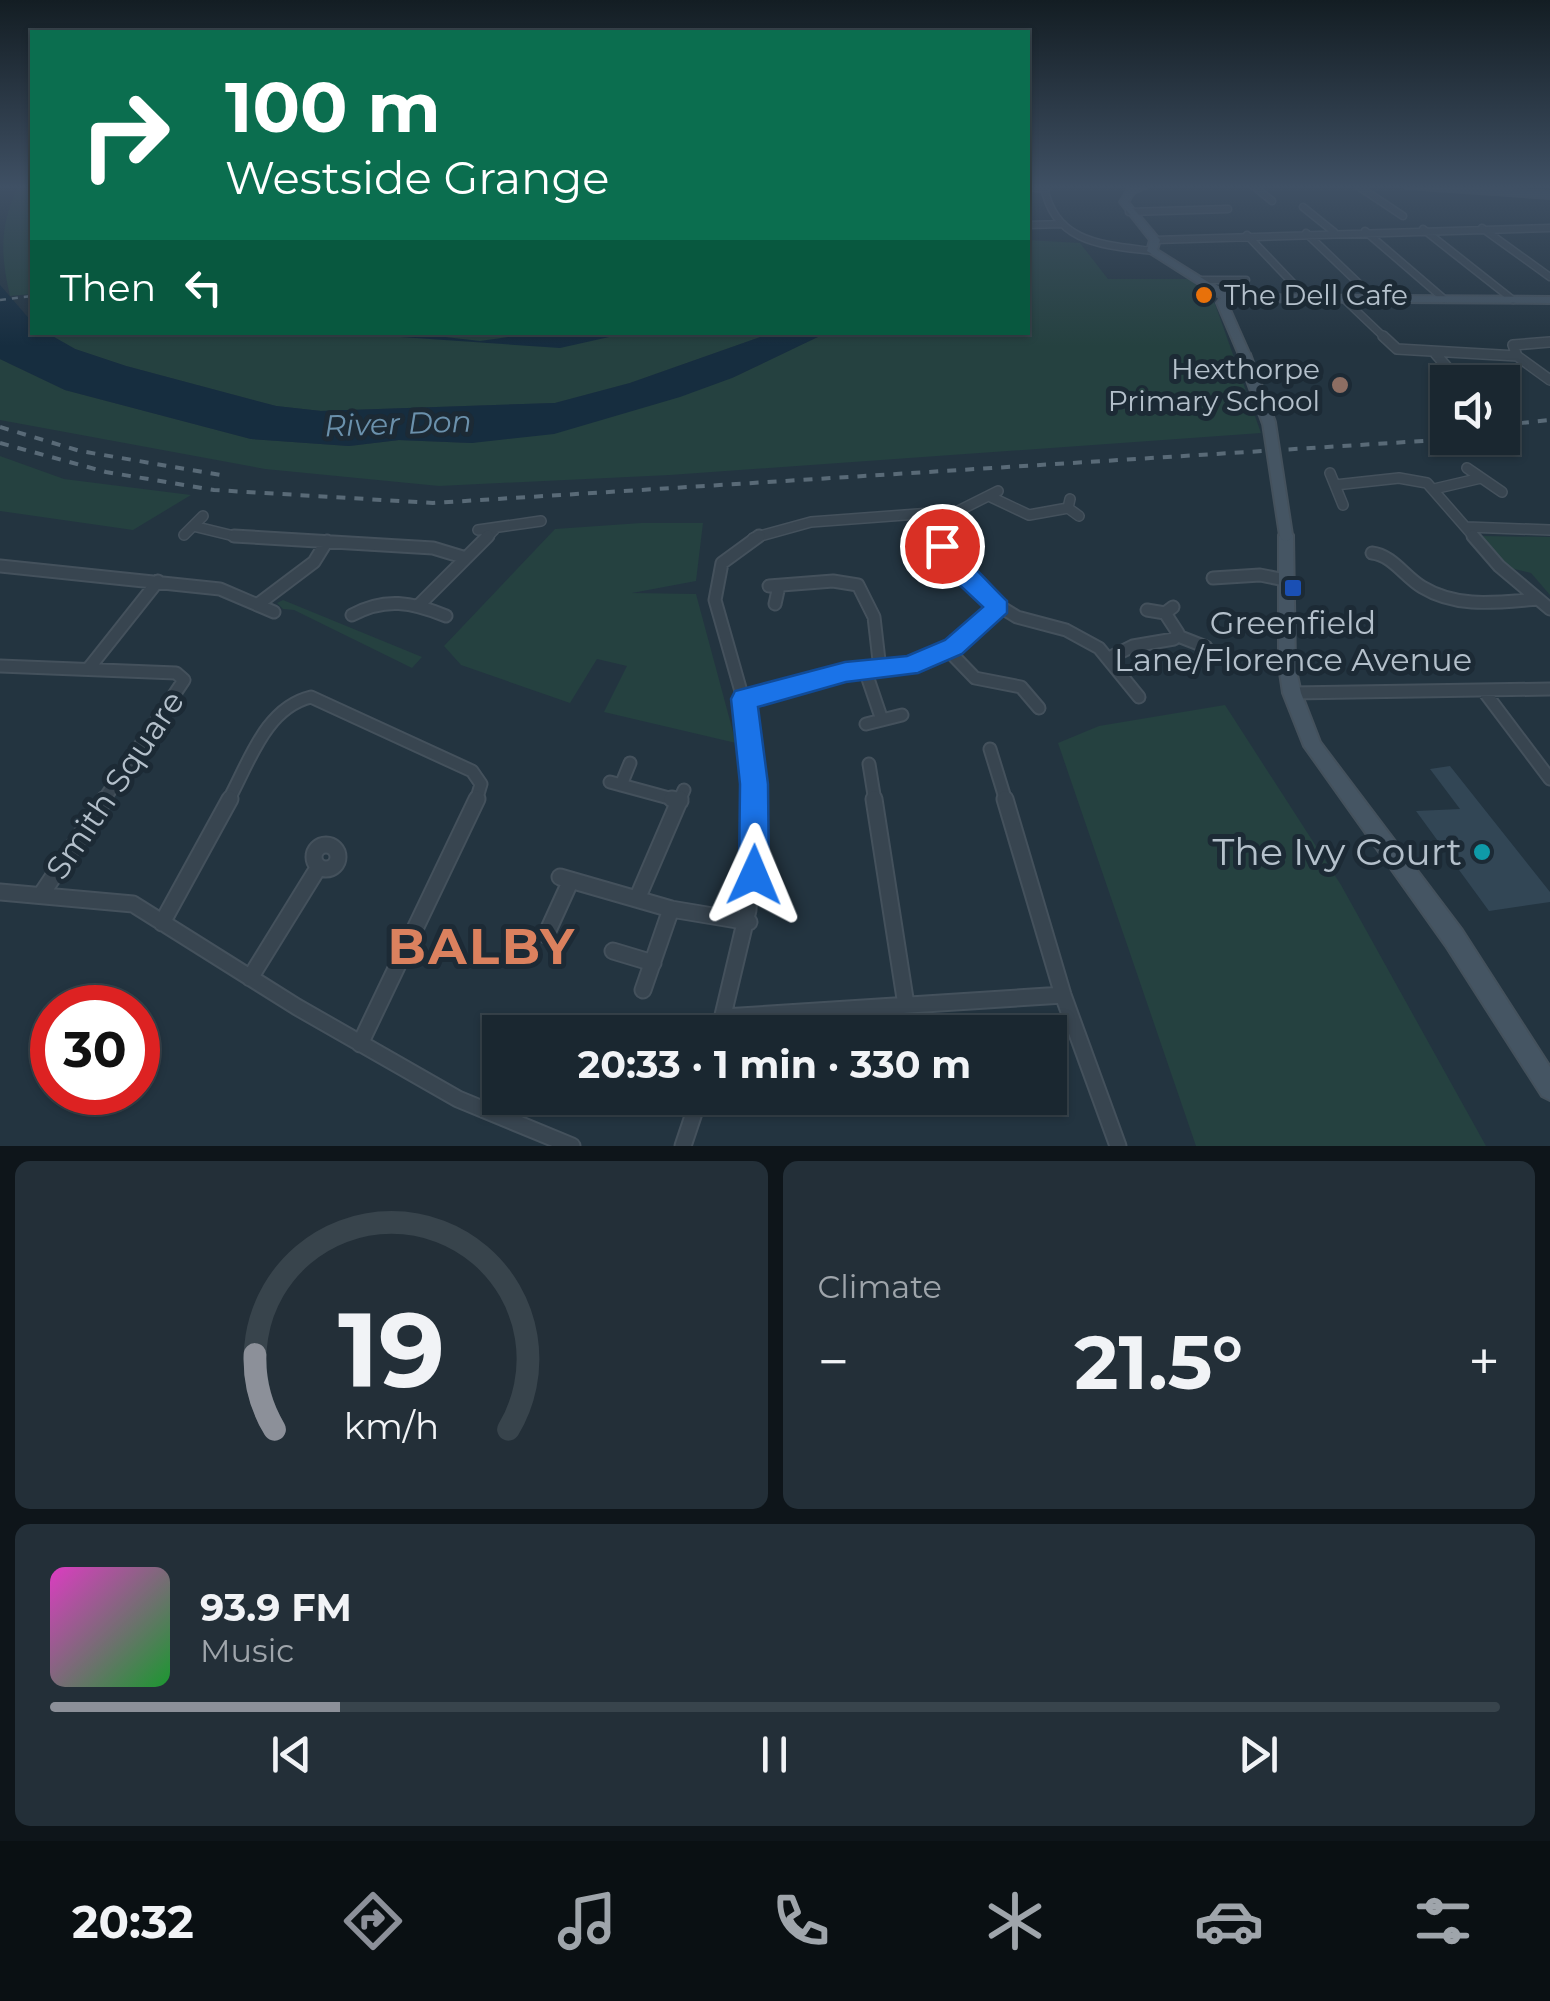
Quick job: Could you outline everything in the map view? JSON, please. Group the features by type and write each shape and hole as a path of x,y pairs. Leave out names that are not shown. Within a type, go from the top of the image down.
{"street":[{"path":"1084,239 1092,246 1205,239"},
{"path":"1150,239 1227,298 1550,300"},
{"path":"1251,239 1308,299"},
{"path":"1313,239 1375,299"},
{"path":"1376,239 1444,299"},
{"path":"1436,239 1513,300"},
{"path":"1499,239 1550,277"},
{"path":"1202,280 1246,280"},
{"path":"1227,298 1222,303 1269,423 1286,535 1292,693 1314,746 1454,938 1550,1088"},
{"path":"1344,299 1393,347 1517,356 1550,381"},
{"path":"1517,356 1514,343 1550,342"},
{"path":"1434,352 1445,365"},
{"path":"1537,383 1550,381"},
{"path":"1467,468 1502,492"},
{"path":"1330,473 1343,505"},
{"path":"1335,485 1408,478 1434,490 1499,566 1550,608"},
{"path":"1434,490 1481,478"},
{"path":"725,1015 749,922 755,802 744,699 712,588 716,571 734,550 786,524 900,513 963,512 994,494 1030,515 1069,503 1079,516"},
{"path":"184,534 203,516"},
{"path":"478,530 541,521"},
{"path":"193,526 234,536 433,548 466,558"},
{"path":"1466,527 1550,530"},
{"path":"419,605 495,529"},
{"path":"258,605 314,562 326,542"},
{"path":"942,546 998,607 1066,630 1110,657 1138,697"},
{"path":"1372,553 1384,554 1410,582 1451,602 1476,605 1539,599"},
{"path":"952,560 966,557"},
{"path":"0,566 220,589 274,612"},
{"path":"1213,578 1260,574 1285,580"},
{"path":"858,585 868,576"},
{"path":"90,668 158,581"},
{"path":"776,604 774,586 833,581 858,585"},
{"path":"858,585 874,617 880,670"},
{"path":"352,615 378,601 419,605 446,616"},
{"path":"744,699 864,670 909,666 948,650 998,607"},
{"path":"1146,610 1169,610 1178,636"},
{"path":"1110,657 1178,636 1206,647"},
{"path":"948,650 980,681 1021,687 1039,708"},
{"name":"Smith Square","path":"0,666 176,673 184,686 41,896"},
{"path":"864,670 882,720"},
{"path":"972,695 980,681"},
{"path":"1292,693 1550,689"},
{"path":"1483,690 1550,779"},
{"path":"162,922 276,714 290,702 311,697 472,770 481,784 479,794 360,1044"},
{"path":"866,724 902,715"},
{"path":"990,749 1063,995 1118,1146"},
{"path":"630,762 616,784 682,796 637,899"},
{"path":"868,764 906,1005"},
{"path":"250,978 318,868"},
{"path":"546,935 565,879 671,908 749,922"},
{"path":"0,892 133,904 458,1100 572,1146"},
{"path":"643,990 671,908"},
{"path":"613,951 653,963"},
{"path":"814,1015 1063,995"},
{"path":"684,1146 694,1115"}],"green space":[{"path":"30,239 30,294 10,296 4,240"},
{"path":"1030,240 1080,243 1108,279 1190,279 1215,304 1261,433 670,475 439,486 265,469 0,420 0,359 65,390 251,439 349,446 399,440 472,443 734,377 822,335 1030,335"},
{"path":"50,335 766,335 630,383 555,403 321,411 276,406 75,349"},
{"path":"0,456 64,479 191,495 133,530 0,511"},
{"path":"703,523 696,581 632,593 696,594 736,743 604,712 627,666 597,659 570,703 461,665 444,646 555,529"},
{"path":"1481,536 1550,537 1550,595 1531,573 1510,568"},
{"path":"283,600 422,657 412,668 294,610 283,609 277,603"},
{"path":"1225,705 1341,885 1486,1146 1196,1146 1058,743 1099,726"}],"water":[{"name":"River Don","path":"0,285 30,320 30,335 50,335 75,349 126,366 276,406 321,411 555,403 630,383 766,335 822,335 732,378 680,397 554,434 472,443 399,440 349,446 251,439 65,390 0,359"},
{"path":"428,335 480,341 521,335 618,335 560,348 401,337"}],"building":[{"name":"The Ivy Court","path":"1450,766 1550,892 1550,902 1489,911 1416,811 1460,809 1430,769"}],"railway":[{"path":"0,300 30,296"},
{"path":"1520,423 1550,420"},
{"path":"0,427 80,451 221,475"},
{"path":"0,443 106,472 214,490 433,503 1430,441"}],"place":[{"name":"The Dell Cafe","path":"1204,295"},
{"name":"Hexthorpe Primary School","path":"1340,385"},
{"name":"Greenfield Lane/Florence Avenue","path":"1293,588"},
{"name":"The Ivy Court","path":"1482,852"}],"district":[{"name":"BALBY","path":"482,946"}],"route":[{"path":"754,875 754,784 744,699 803,687 845,672 909,666 954,647 998,607 959,571 942,546"}]}
